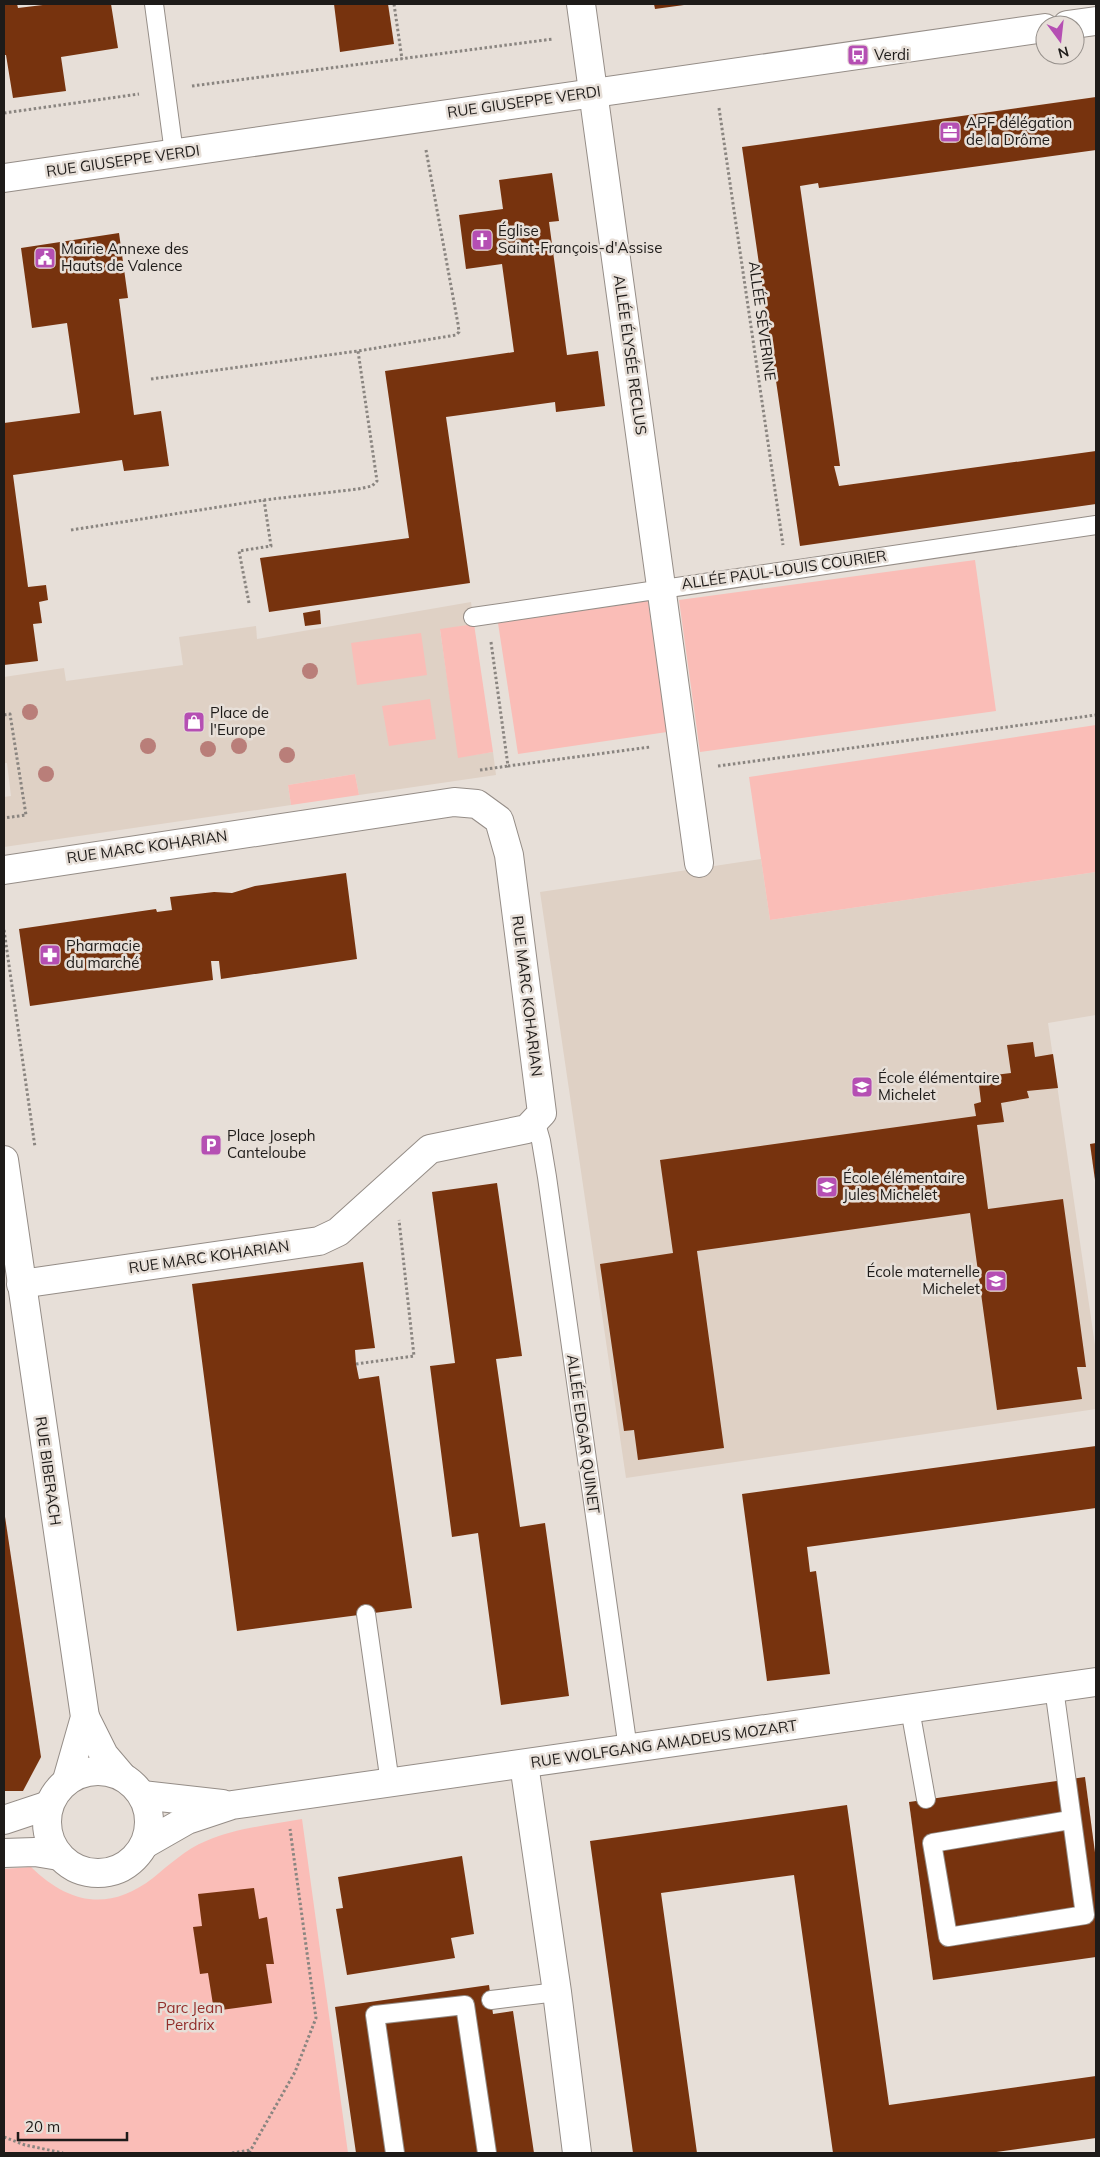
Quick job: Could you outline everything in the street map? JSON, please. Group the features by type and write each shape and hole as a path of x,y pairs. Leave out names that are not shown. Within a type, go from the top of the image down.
{"street":[{"name":"ALLÉE ÉLYSÉE RECLUS","path":"581,4 699,863"},
{"name":"RUE GIUSEPPE VERDI","path":"4,178 1035,29"},
{"name":"RUE MARC KOHARIAN","path":"4,870 454,802 477,804 499,820 509,855 542,1113 527,1129 430,1148 338,1232 319,1241 21,1284"},
{"name":"RUE BIBERACH","path":"4,1160 84,1717 67,1780"},
{"name":"RUE WOLFGANG AMADEUS MOZART","path":"232,1805 1096,1682"},
{"path":"84,1717 104,1755 142,1795 150,1819 149,1832 145,1844 135,1858 121,1868 105,1873 88,1873 72,1866 58,1856 51,1844 46,1818 49,1805 56,1792 67,1780 79,1774 94,1770 108,1771 121,1775"},
{"path":"524,1764 557,1992 576,2153"},
{"path":"142,1795 232,1805"},
{"path":"4,1820 49,1805"},
{"path":"145,1844 186,1820 232,1805"},
{"path":"4,1853 35,1852 58,1856"}],"lane":[{"path":"154,4 174,154"},
{"name":"ALLÉE PAUL-LOUIS COURIER","path":"480,615 787,569 1096,526"},
{"name":"ALLÉE EDGAR QUINET","path":"535,1120 547,1177 628,1749"},
{"path":"366,1614 390,1782"},
{"path":"1054,1688 1070,1820 1085,1915 948,1937 932,1843 1070,1820"},
{"path":"910,1709 926,1800"},
{"path":"491,2000 557,1992"},
{"path":"395,2153 375,2016 465,2005 487,2153"}],"path":[{"path":"394,4 402,59"},
{"path":"4,114 166,90 586,35"},
{"name":"ALLÉE SÉVERINE","path":"715,75 787,569"},
{"path":"151,379 456,335 459,332 458,324 420,117"},
{"path":"71,530 264,500 372,486 377,481 358,350"},
{"path":"249,603 239,551 271,546 264,500"},
{"path":"480,615 508,766 683,742"},
{"path":"4,715 10,714 26,815 4,818"},
{"path":"687,770 1096,716"},
{"path":"356,1364 414,1356 401,1222 379,1193"},
{"path":"232,2153 250,2152 295,2072 316,2018 290,1828"},
{"path":"4,2137 25,2145 63,2153"}],"shaded area":[{"name":"Place de l'Europe","path":"471,602 474,624 440,630 459,757 493,752 496,775 359,795 355,774 288,785 291,805 4,847 4,797 11,796 7,763 4,763 4,677 64,668 66,681 183,665 179,637 256,626 257,639"},
{"name":"École élémentaire Jules Michelet","path":"761,859 770,920 1096,872 1096,1015 1048,1023 1096,1352 1096,1409 626,1478 540,892"}],"green space":[{"path":"975,560 996,711 700,752 679,600"},
{"path":"648,601 667,732 518,754 498,623"},
{"path":"474,624 493,752 458,758 440,629"},
{"path":"421,633 427,675 357,685 351,643"},
{"path":"430,699 436,739 389,746 382,706"},
{"path":"1096,725 1096,872 770,920 749,777"},
{"path":"355,774 359,795 291,805 288,785"},
{"name":"Parc Jean Perdrix","path":"302,1819 348,2153 4,2153 4,1869 31,1867 60,1889 75,1896 105,1899 121,1896 137,1889 185,1853 206,1841 241,1830"}],"building":[{"path":"4,4 17,4 18,8 51,4 111,4 118,48 61,57 66,91 13,98 6,55 4,55"},
{"path":"334,4 388,4 394,44 340,52"},
{"path":"654,4 684,4 684,5 655,9"},
{"path":"1096,97 1096,150 819,188 818,183 800,186 840,466 834,466 839,486 1096,451 1096,504 800,546 742,147"},
{"path":"552,173 559,221 549,222 567,355 598,351 605,406 556,412 555,402 446,417 470,583 269,612 260,558 409,538 385,371 514,352 502,264 466,269 459,215 503,209 499,180"},
{"path":"119,233 128,298 119,299 134,415 161,411 169,466 124,471 122,460 13,475 28,587 46,585 48,600 39,602 42,623 33,624 38,661 4,665 4,423 80,413 67,323 32,328 21,248"},
{"path":"320,610 321,624 305,626 303,613"},
{"path":"346,873 357,959 221,979 219,961 211,961 213,980 30,1006 19,929 156,909 157,912 172,910 170,897 214,892 232,893 255,886"},
{"path":"1033,1042 1035,1057 1053,1054 1058,1088 1027,1091 1029,1098 1001,1103 1004,1122 977,1125 988,1209 1063,1199 1086,1367 1077,1367 1082,1399 997,1410 970,1213 697,1251 724,1448 638,1460 634,1430 624,1431 600,1264 673,1253 660,1160 976,1116 974,1104 981,1102 978,1077 1011,1073 1007,1045"},
{"path":"1096,1143 1096,1180 1095,1180 1090,1144"},
{"path":"497,1183 522,1356 496,1359 520,1527 545,1523 569,1696 501,1705 478,1533 452,1537 430,1366 455,1363 432,1192"},
{"path":"363,1262 375,1348 355,1350 356,1364 359,1379 379,1376 412,1608 237,1631 192,1284"},
{"path":"1096,1446 1096,1508 807,1547 810,1572 816,1571 830,1674 767,1681 742,1494"},
{"path":"4,1510 41,1757 23,1791 4,1791"},
{"path":"1085,1777 1096,1860 1096,1957 933,1980 909,1802"},
{"path":"847,1805 889,2105 1096,2076 1096,2138 989,2153 833,2153 794,1875 661,1893 697,2153 633,2153 590,1841"},
{"path":"462,1856 474,1934 451,1938 455,1958 347,1975 336,1909 343,1908 338,1877"},
{"path":"254,1888 259,1919 267,1917 274,1964 266,1964 272,2003 214,2011 208,1973 200,1974 193,1927 202,1926 198,1894"},
{"path":"489,1985 493,2014 513,2011 534,2153 356,2153 335,2007"}],"place":[{"name":"Verdi","path":"858,55"},
{"name":"APF délégation de la Drôme","path":"950,132"},
{"name":"Église Saint-François-d'Assise","path":"482,240"},
{"name":"Mairie Annexe des Hauts de Valence","path":"45,258"},
{"name":"Place de l'Europe","path":"194,722"},
{"name":"Pharmacie du marché","path":"50,955"},
{"name":"École élémentaire Michelet","path":"862,1087"},
{"name":"Place Joseph Canteloube","path":"211,1145"},
{"name":"École élémentaire Jules Michelet","path":"827,1187"},
{"name":"École maternelle Michelet","path":"996,1281"}]}
